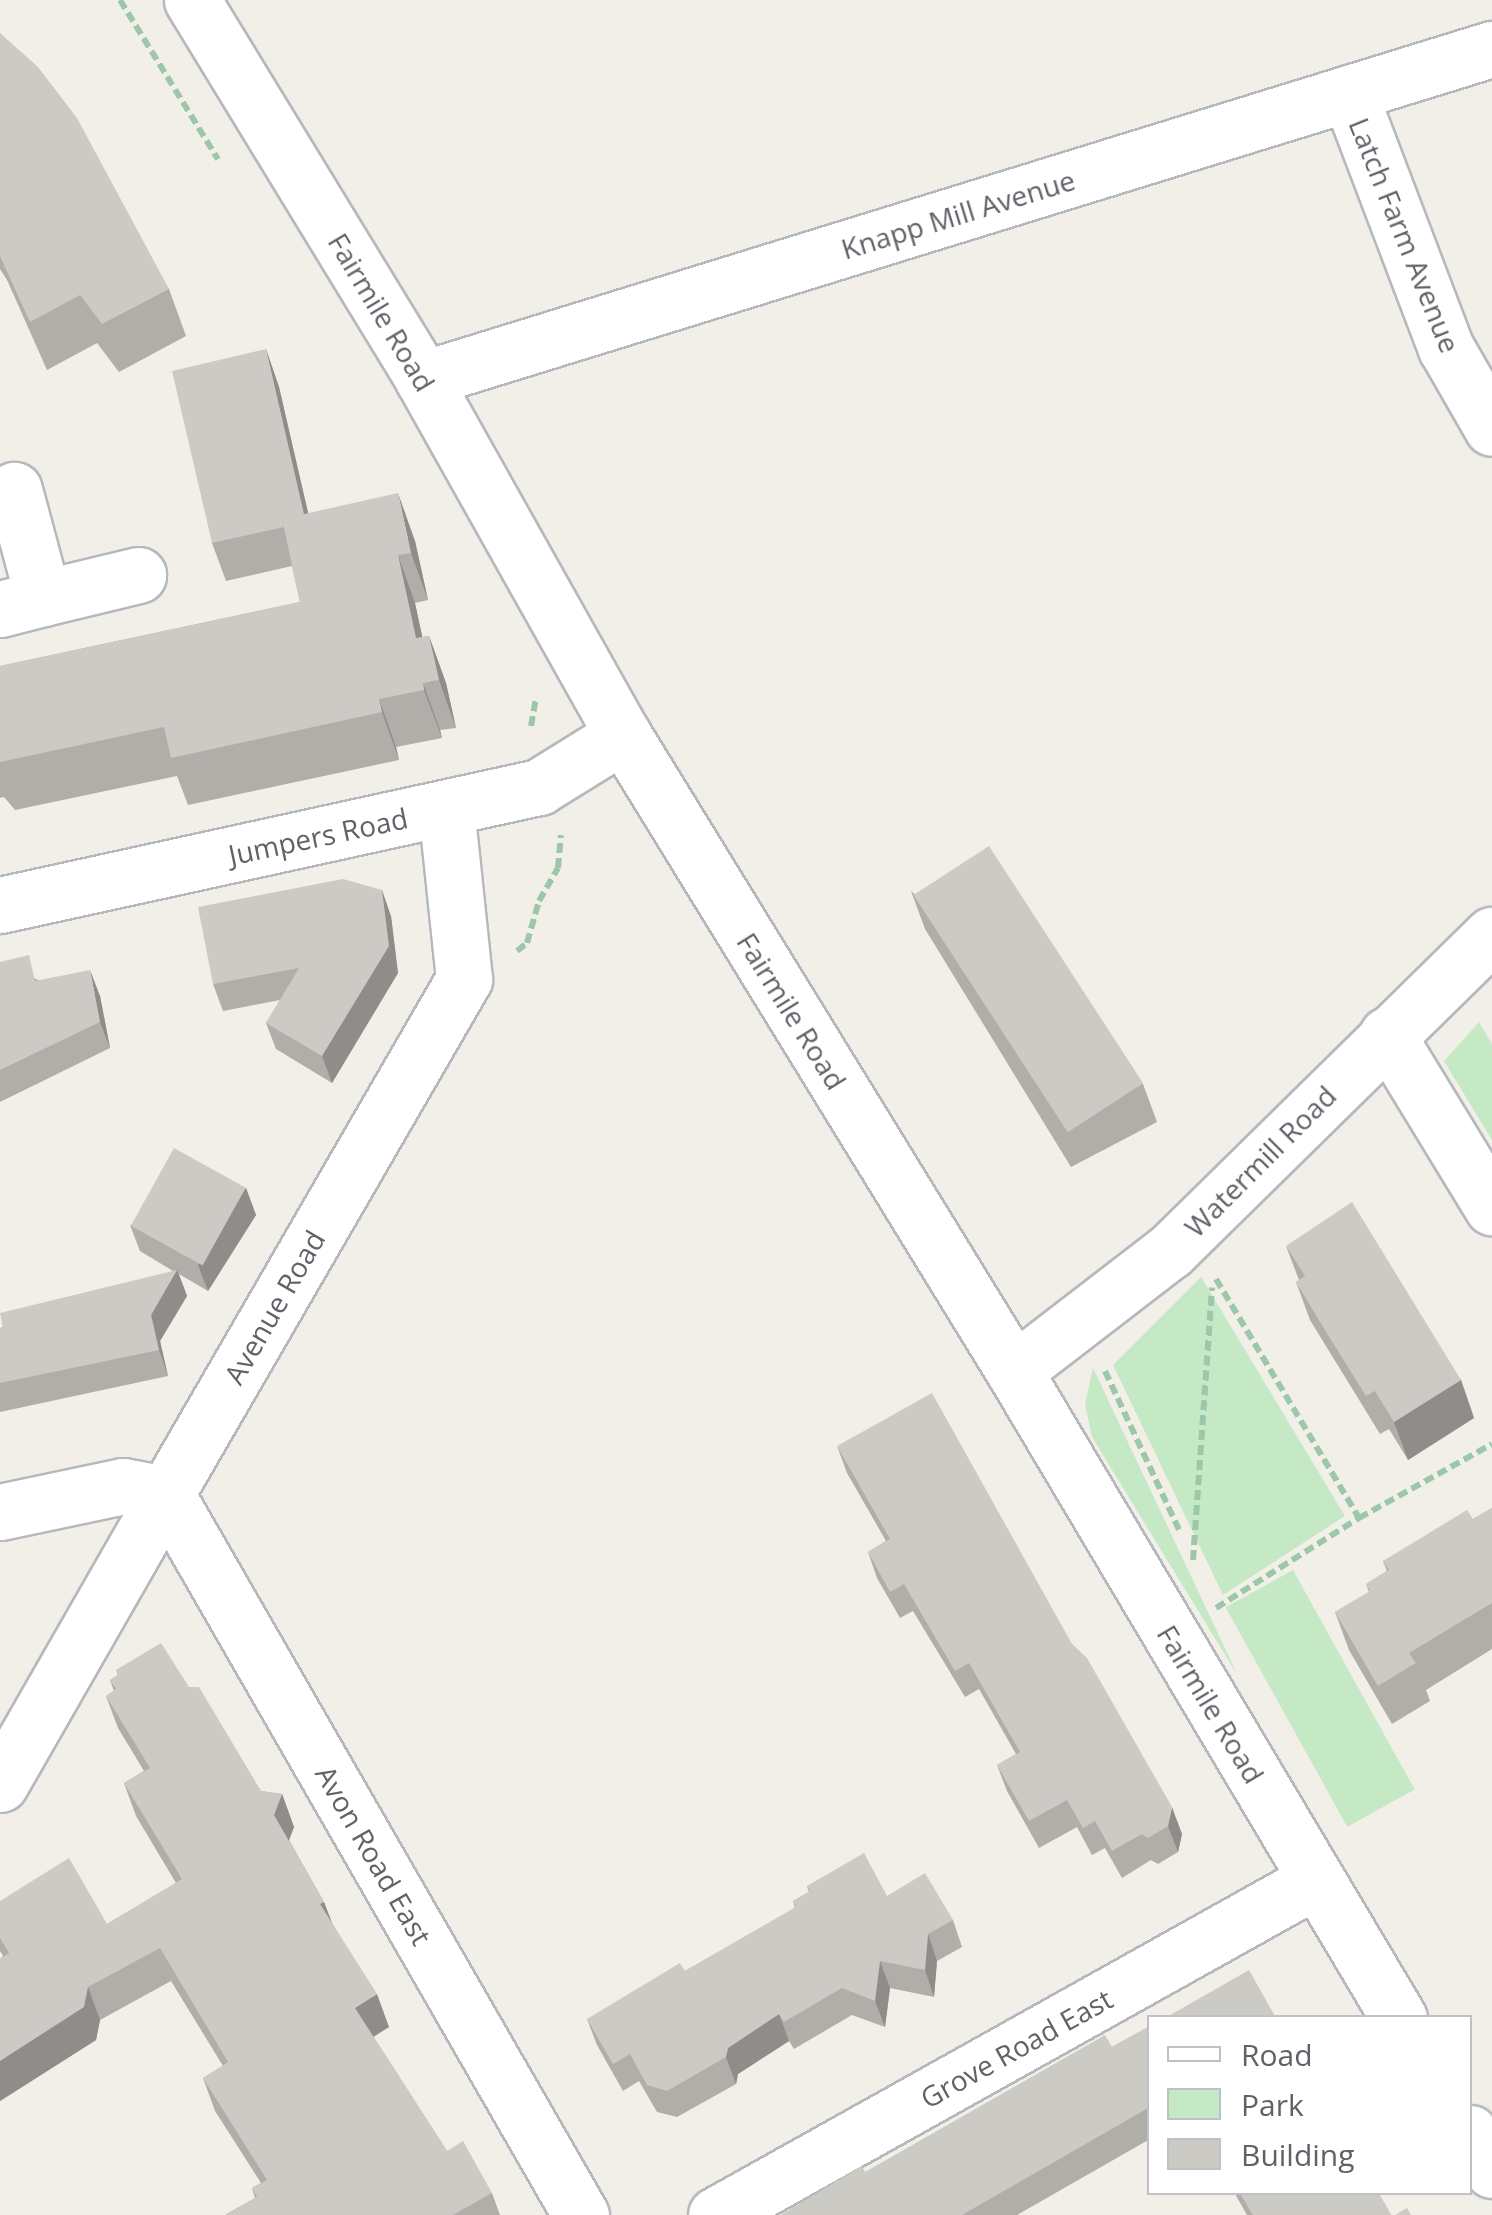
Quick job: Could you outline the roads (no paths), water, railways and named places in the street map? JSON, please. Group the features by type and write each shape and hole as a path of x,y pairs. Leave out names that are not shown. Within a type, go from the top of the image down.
{"street":[{"name":"Fairmile Road","path":"192,0 423,379 622,735 1014,1372 1397,2015"},
{"name":"Knapp Mill Avenue","path":"423,379 1492,50"},
{"name":"Latch Farm Avenue","path":"1349,93 1446,348 1492,428"},
{"path":"14,490 21,604 138,575"},
{"name":"Jumpers Road","path":"0,905 539,787 622,735"},
{"name":"Avenue Road","path":"0,1784 464,979 446,809"},
{"name":"Watermill Road","path":"1014,1372 1170,1251 1492,935"},
{"path":"1387,1034 1492,1208"},
{"path":"0,1512 123,1486 166,1494"},
{"name":"Avon Road East","path":"166,1494 581,2215"},
{"name":"Grove Road East","path":"716,2215 1316,1880"},
{"path":"1472,2136 1492,2170"}]}
